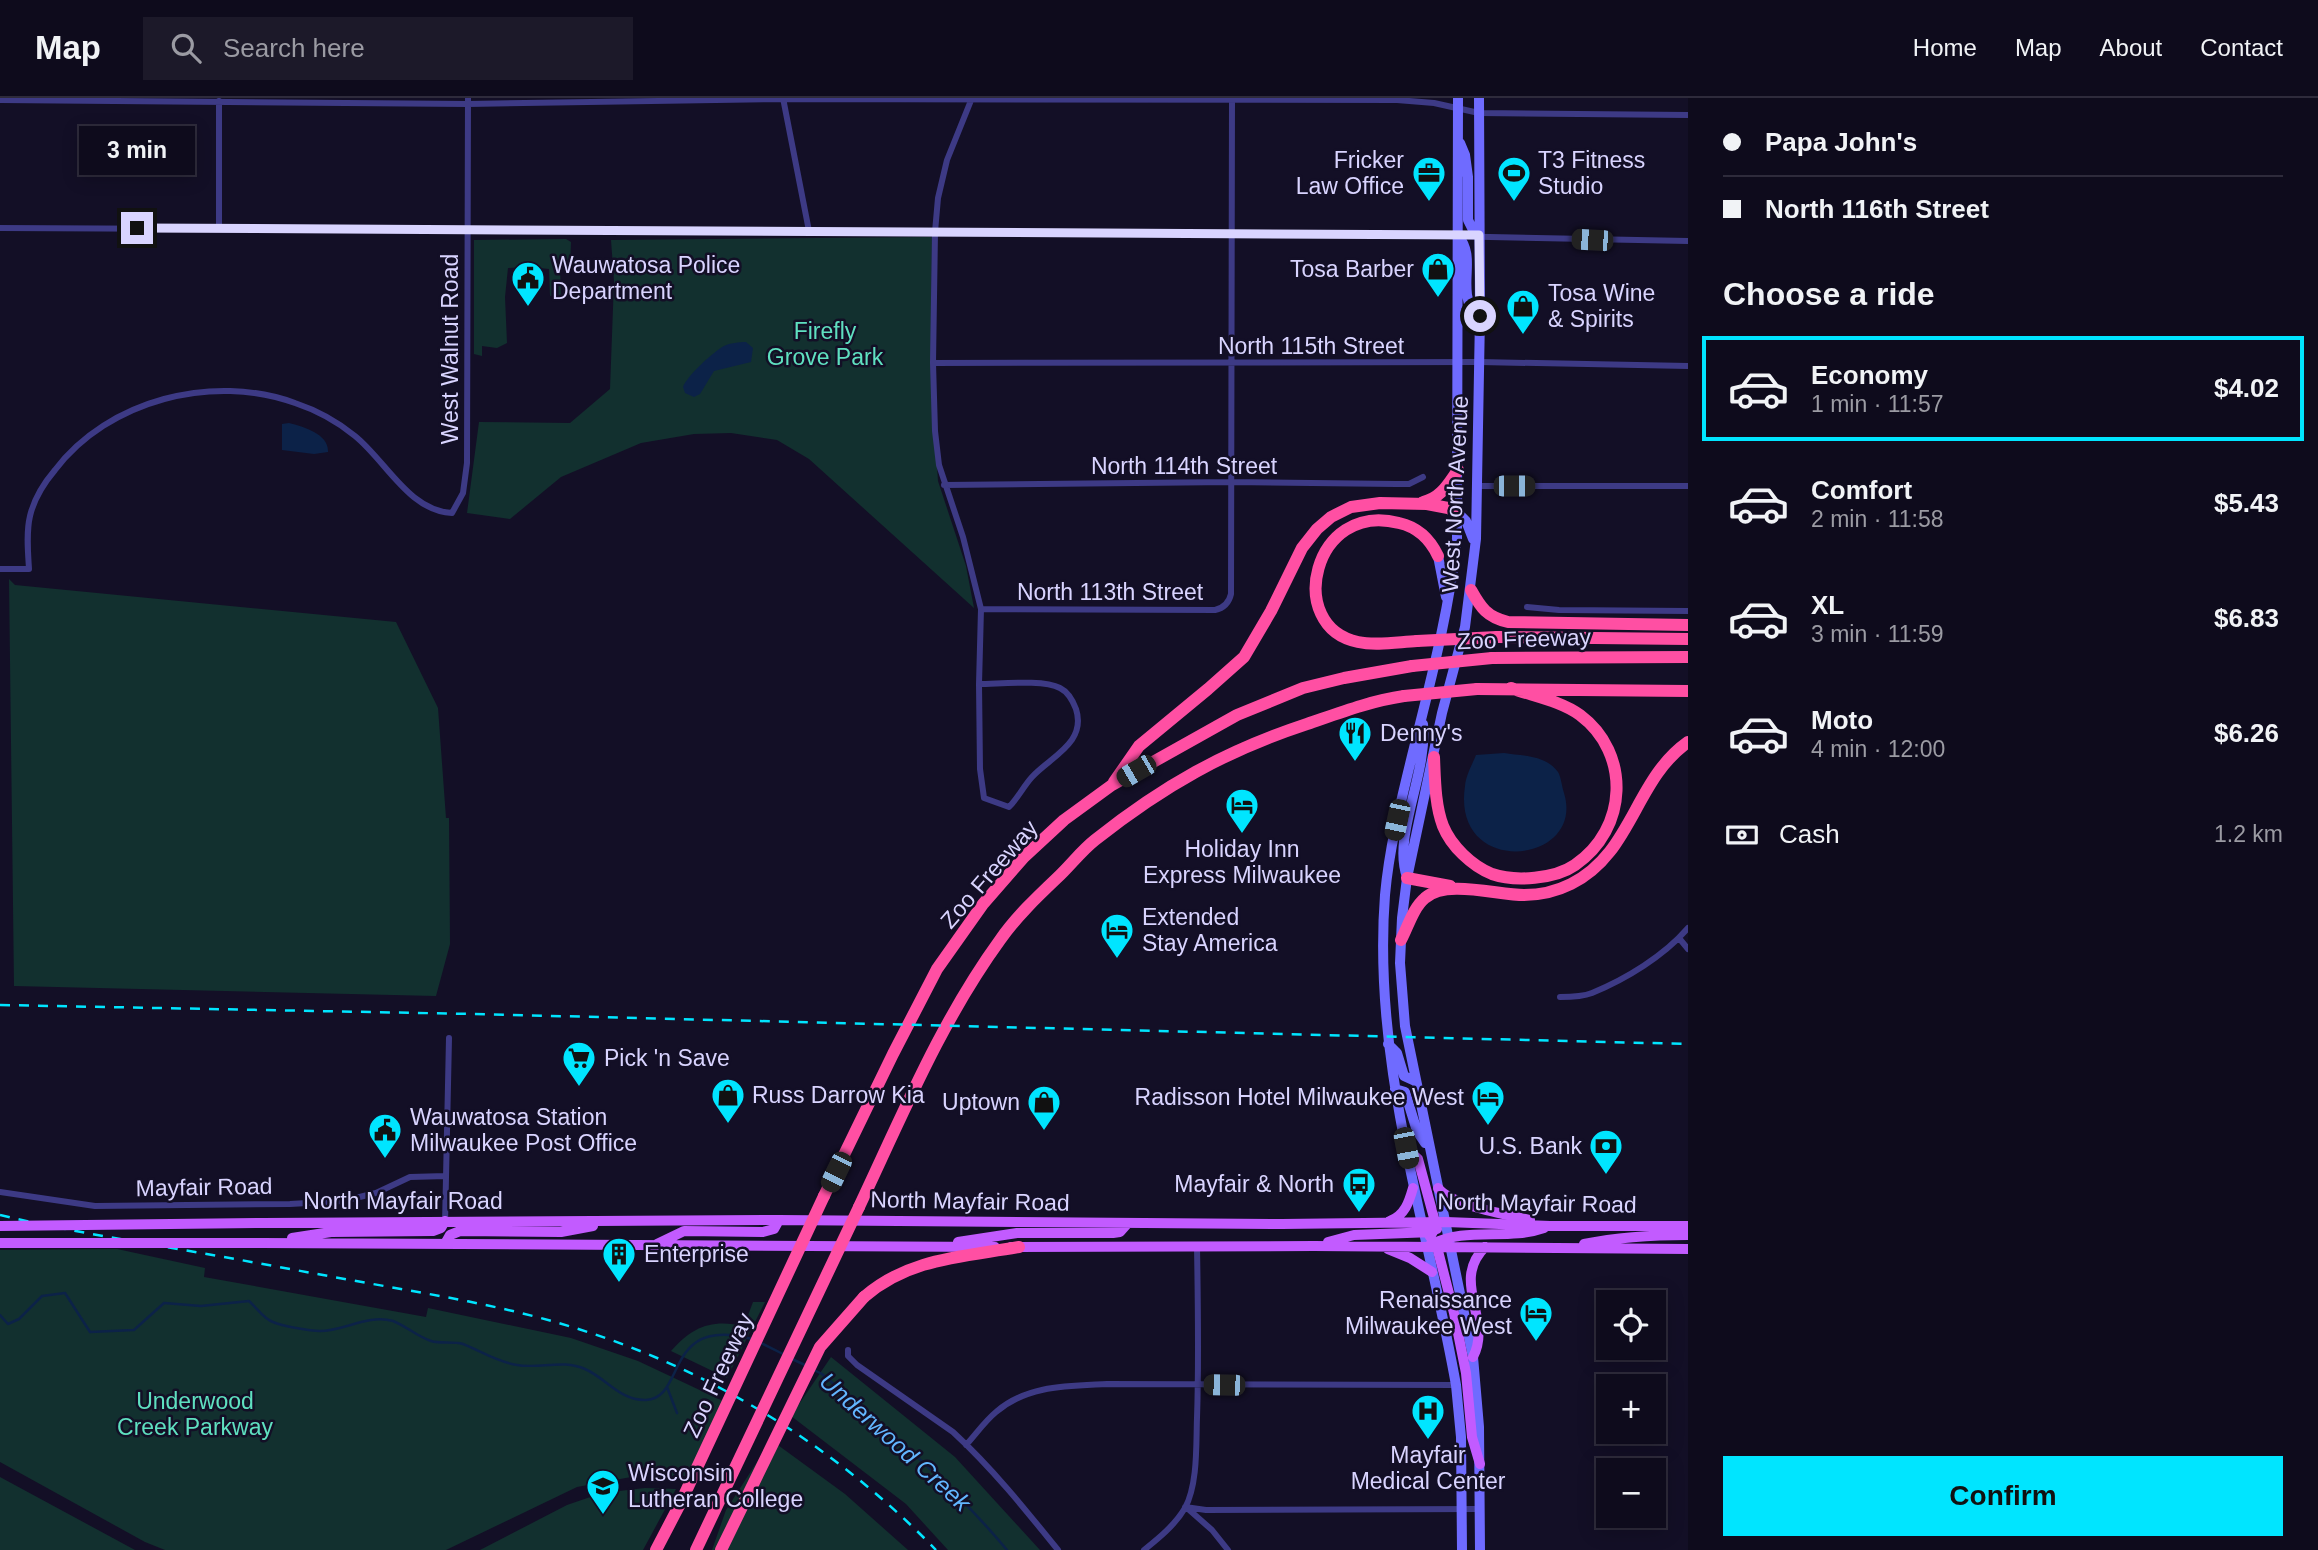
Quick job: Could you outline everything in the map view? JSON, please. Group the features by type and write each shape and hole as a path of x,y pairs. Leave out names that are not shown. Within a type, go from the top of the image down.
{"highway":[{"path":"1417,503 1436,497 1458,470"},
{"path":"1112,785 1139,746 1209,689 1251,648 1299,553 1317,529 1331,517 1351,507 1369,504 1417,503 1443,507 1458,513"},
{"path":"1438,556 1421,533 1408,525 1386,519 1358,524 1340,533 1326,548 1317,570 1317,594 1322,616 1332,629 1345,638 1358,642 1497,637 1688,639"},
{"path":"1471,590 1486,613 1508,622 1688,625"},
{"name":"Zoo Freeway","path":"656,1550 824,1196 937,969 984,904 1024,857 1064,820 1112,785 1237,715 1278,697 1344,678 1412,666 1492,658 1688,657"},
{"path":"1434,757 1437,799 1444,827 1454,844 1479,866 1493,874 1524,878 1566,870 1582,860 1600,840 1613,817 1618,776 1610,750 1599,733 1581,715 1559,704 1511,688"},
{"path":"696,1550 938,1040 1000,939 1032,902 1093,842 1185,776 1219,758 1272,735 1370,703 1404,696 1477,689 1688,691"},
{"path":"1401,940 1416,908 1429,895 1442,890 1524,895 1544,893 1571,884 1585,875 1612,851 1654,778 1671,756 1688,742"},
{"path":"1407,878 1478,891"},
{"path":"721,1550 820,1347 864,1297 896,1275 929,1261 1018,1247"}],"main road":[{"name":"West North Avenue","path":"1463,1550 1461,1437 1456,1385 1432,1272 1438,1188 1415,1082 1402,1004 1401,940 1407,878 1471,590 1475,546 1480,362 1479,98"},
{"name":"West North Avenue","path":"1458,103 1458,513 1448,606 1396,826 1388,874 1383,972 1388,1044 1413,1188 1436,1235 1473,1357 1480,1464 1480,1550"},
{"path":"1457,137 1465,155 1468,220 1479,235"},
{"path":"1458,235 1467,249 1467,294 1472,315 1480,330"},
{"path":"1458,513 1466,521 1475,546"},
{"path":"1438,556 1448,606"},
{"path":"1388,874 1407,878 1402,862 1403,846 1421,767 1425,739 1422,715"},
{"path":"1388,1044 1397,1053 1404,1076 1415,1082"},
{"path":"1395,1088 1405,1092 1417,1131 1429,1149"},
{"path":"1406,1148 1418,1159 1462,1345 1472,1437 1480,1464"},
{"path":"1385,1223 1401,1214 1410,1200 1413,1188"},
{"path":"1438,1188 1442,1194 1455,1200 1550,1226"},
{"path":"656,1244 684,1231 763,1232 774,1229 779,1220"},
{"name":"North Mayfair Road","path":"0,1226 779,1220 1385,1223 1485,1247 1688,1250"},
{"path":"265,1243 331,1232 433,1231 441,1228 445,1221"},
{"path":"445,1244 450,1235 460,1231 561,1231 616,1221"},
{"path":"934,1247 983,1236 1017,1233 1113,1233 1120,1232 1128,1223"},
{"name":"North Mayfair Road","path":"0,1243 1379,1246 1436,1235 1550,1226 1688,1226"},
{"path":"1564,1248 1650,1234 1688,1235"},
{"path":"1314,1246 1354,1235 1436,1235"},
{"path":"1379,1246 1410,1258 1432,1272"},
{"path":"1473,1357 1480,1344 1480,1333 1471,1292 1471,1273 1473,1261 1485,1247"}],"street":[{"path":"783,98 808,231"},
{"path":"971,99 947,160 935,232 935,431 944,485 963,537 981,609 979,684 980,769 984,799 1009,807 1031,778 1073,741 1077,730 1077,713 1070,697 1061,688 1048,684 979,684"},
{"path":"1231,482 1232,99"},
{"path":"0,100 1397,100 1458,103 1479,113 1688,115"},
{"path":"219,100 219,228"},
{"name":"West Walnut Road","path":"0,569 29,569 28,536 33,507 46,481 70,451 128,411 160,400 195,393 250,393 293,402 314,410 356,437 424,505 452,513 463,493 467,463 468,101"},
{"path":"0,228 1230,233 1479,235 1688,241"},
{"name":"North 115th Street","path":"933,363 1480,362 1688,366"},
{"name":"North 114th Street","path":"944,485 1231,482 1409,484 1423,477"},
{"name":"North 113th Street","path":"981,609 1215,610 1225,606 1231,594 1231,482"},
{"path":"1477,486 1688,486"},
{"path":"1527,607 1559,610 1688,611"},
{"path":"1560,997 1591,994 1653,959 1688,928"},
{"path":"1679,938 1688,949"},
{"path":"445,1244 449,1038"},
{"name":"Mayfair Road","path":"0,1192 95,1206 303,1203 343,1201 365,1196 410,1177 446,1177"},
{"path":"1144,1550 1166,1531 1185,1507 1196,1458 1197,1247"},
{"path":"848,1350 848,1356 857,1365 953,1432 967,1445 1018,1500 1058,1550"},
{"path":"967,1445 1000,1408 1019,1397 1042,1389 1107,1384 1456,1385"},
{"path":"1185,1507 1206,1510 1480,1509"},
{"path":"1185,1507 1207,1524 1228,1550"}],"green space":[{"name":"Firefly Grove Park","path":"932,237 931,377 938,481 966,566 974,608 809,459 777,440 731,433 694,434 641,443 561,477 510,519 467,513 479,422 570,423 610,389 614,281 611,240"},
{"path":"566,239 571,242 570,269 560,268 561,295 550,296 549,269 508,268 505,297 507,343 497,348 482,346 482,356 474,354 474,240"},
{"path":"9,579 15,585 396,622 438,708 446,818 449,818 450,944 436,996 14,986"},
{"name":"Underwood Creek Parkway","path":"117,1249 205,1268 204,1277 426,1317 428,1308 571,1338 638,1361 723,1401 689,1476 631,1477 577,1487 446,1550 165,1550 145,1542 0,1462 0,1250"},
{"path":"753,1302 765,1302 727,1378 671,1351 679,1342 704,1326 722,1323 744,1326"},
{"path":"831,1357 955,1457 1040,1550 948,1550 906,1504 791,1416"},
{"path":"771,1440 845,1494 908,1550 712,1550 726,1510"},
{"path":"0,1477 135,1550 0,1550"},
{"name":"Wisconsin Lutheran College","path":"645,1488 676,1489 643,1550 480,1550 567,1505 602,1493"}],"water":[{"path":"746,342 753,348 751,362 714,371 700,394 694,397 685,393 685,382 714,353 726,345"},
{"path":"289,423 320,436 328,452 314,454 282,450 282,424"},
{"path":"1504,753 1540,759 1553,766 1559,774 1564,793 1565,817 1556,835 1539,847 1518,851 1496,848 1478,836 1466,816 1465,786 1476,755"}],"waterway":[{"name":"Underwood Creek","path":"0,1315 8,1324 19,1319 42,1296 65,1293 90,1332 134,1330 164,1303 201,1306 249,1301 263,1316 277,1324 296,1328 329,1330 384,1319 398,1323 431,1341 463,1344 510,1364 577,1366 593,1373 628,1397 646,1400 659,1396 690,1347 704,1338 724,1335 752,1339"},
{"name":"Underwood Creek","path":"761,1343 783,1354"},
{"name":"Underwood Creek","path":"792,1359 805,1365"},
{"name":"Underwood Creek","path":"814,1370 871,1415 918,1458 964,1502 1007,1550"},
{"path":"667,1387 677,1413"}],"railway":[{"path":"0,1005 1688,1044"},
{"path":"0,1215 483,1304 552,1321 626,1345 675,1366 769,1416 857,1478 936,1550"}],"place":[{"name":"Fricker Law Office","path":"1429,203"},
{"name":"T3 Fitness Studio","path":"1514,203"},
{"name":"Tosa Barber","path":"1438,299"},
{"name":"Wauwatosa Police Department","path":"528,308"},
{"name":"Tosa Wine & Spirits","path":"1523,336"},
{"name":"Denny's","path":"1355,763"},
{"name":"Holiday Inn Express Milwaukee","path":"1242,835"},
{"name":"Extended Stay America","path":"1117,960"},
{"name":"Pick 'n Save","path":"579,1088"},
{"name":"Russ Darrow Kia","path":"728,1125"},
{"name":"Radisson Hotel Milwaukee West","path":"1488,1127"},
{"name":"Uptown","path":"1044,1132"},
{"name":"Wauwatosa Station Milwaukee Post Office","path":"385,1160"},
{"name":"U.S. Bank","path":"1606,1176"},
{"name":"Mayfair & North","path":"1359,1214"},
{"name":"Enterprise","path":"619,1284"},
{"name":"Renaissance Milwaukee West","path":"1536,1343"},
{"name":"Mayfair Medical Center","path":"1428,1441"},
{"name":"Wisconsin Lutheran College","path":"603,1516"}],"route":[{"path":"137,228 1479,235 1480,316"}]}
